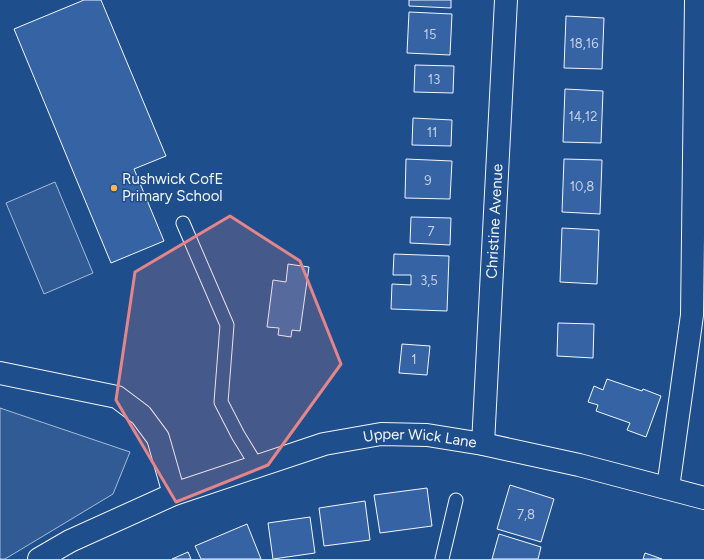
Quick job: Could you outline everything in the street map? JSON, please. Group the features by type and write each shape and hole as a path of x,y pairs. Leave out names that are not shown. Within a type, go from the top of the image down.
{"street":[{"name":"Christine Avenue","path":"483,444 506,0"},
{"path":"668,488 698,307 696,0"},
{"path":"0,373 117,398 141,415 158,438 174,494"},
{"name":"Upper Wick Lane","path":"39,559 70,541 174,494 324,444 381,434 427,435 483,444 578,465 704,498"}],"lane":[{"path":"183,223 227,325 221,402 238,436 257,466"},
{"path":"442,559 456,500"}],"highlighted area":[{"path":"230,216 300,261 341,364 268,465 176,502 116,400 135,272"}],"shaded area":[{"path":"55,182 93,273 44,294 6,203"},
{"path":"0,408 130,452 113,494 5,559 0,559"}],"building":[{"path":"84,0 101,0 166,156 134,169 164,241 111,263 14,29"},
{"path":"409,0 451,0 451,8 409,6"},
{"path":"409,12 452,14 450,55 407,53"},
{"path":"566,16 604,18 602,69 564,68"},
{"path":"415,65 454,66 453,93 414,92"},
{"path":"565,89 603,91 601,143 563,142"},
{"path":"413,118 452,120 451,146 412,145"},
{"path":"406,159 452,161 450,199 405,198"},
{"path":"564,159 602,160 600,214 562,212"},
{"path":"411,217 451,218 450,245 410,243"},
{"path":"562,228 599,230 597,284 560,282"},
{"path":"394,254 449,256 447,311 391,309 392,284 411,285 411,275 393,275"},
{"path":"288,264 309,267 300,331 292,330 291,337 278,335 279,328 267,327 273,280 286,282"},
{"path":"558,323 594,324 593,358 557,356"},
{"path":"402,344 430,346 427,375 399,373"},
{"path":"607,379 642,391 643,389 661,396 646,437 627,430 630,423 596,411 598,405 588,402 594,386 603,390"},
{"path":"510,485 554,499 541,542 497,529"},
{"path":"427,488 432,526 380,533 374,495"},
{"path":"365,501 370,540 324,546 319,508"},
{"path":"310,517 315,553 273,559 268,523"},
{"path":"247,524 261,559 201,559 195,546"},
{"path":"499,534 541,547 538,559 492,559"},
{"path":"188,552 191,559 172,559"},
{"path":"645,553 662,559 643,559"}],"place":[{"name":"Rushwick CofE Primary School","path":"114,188"}]}
